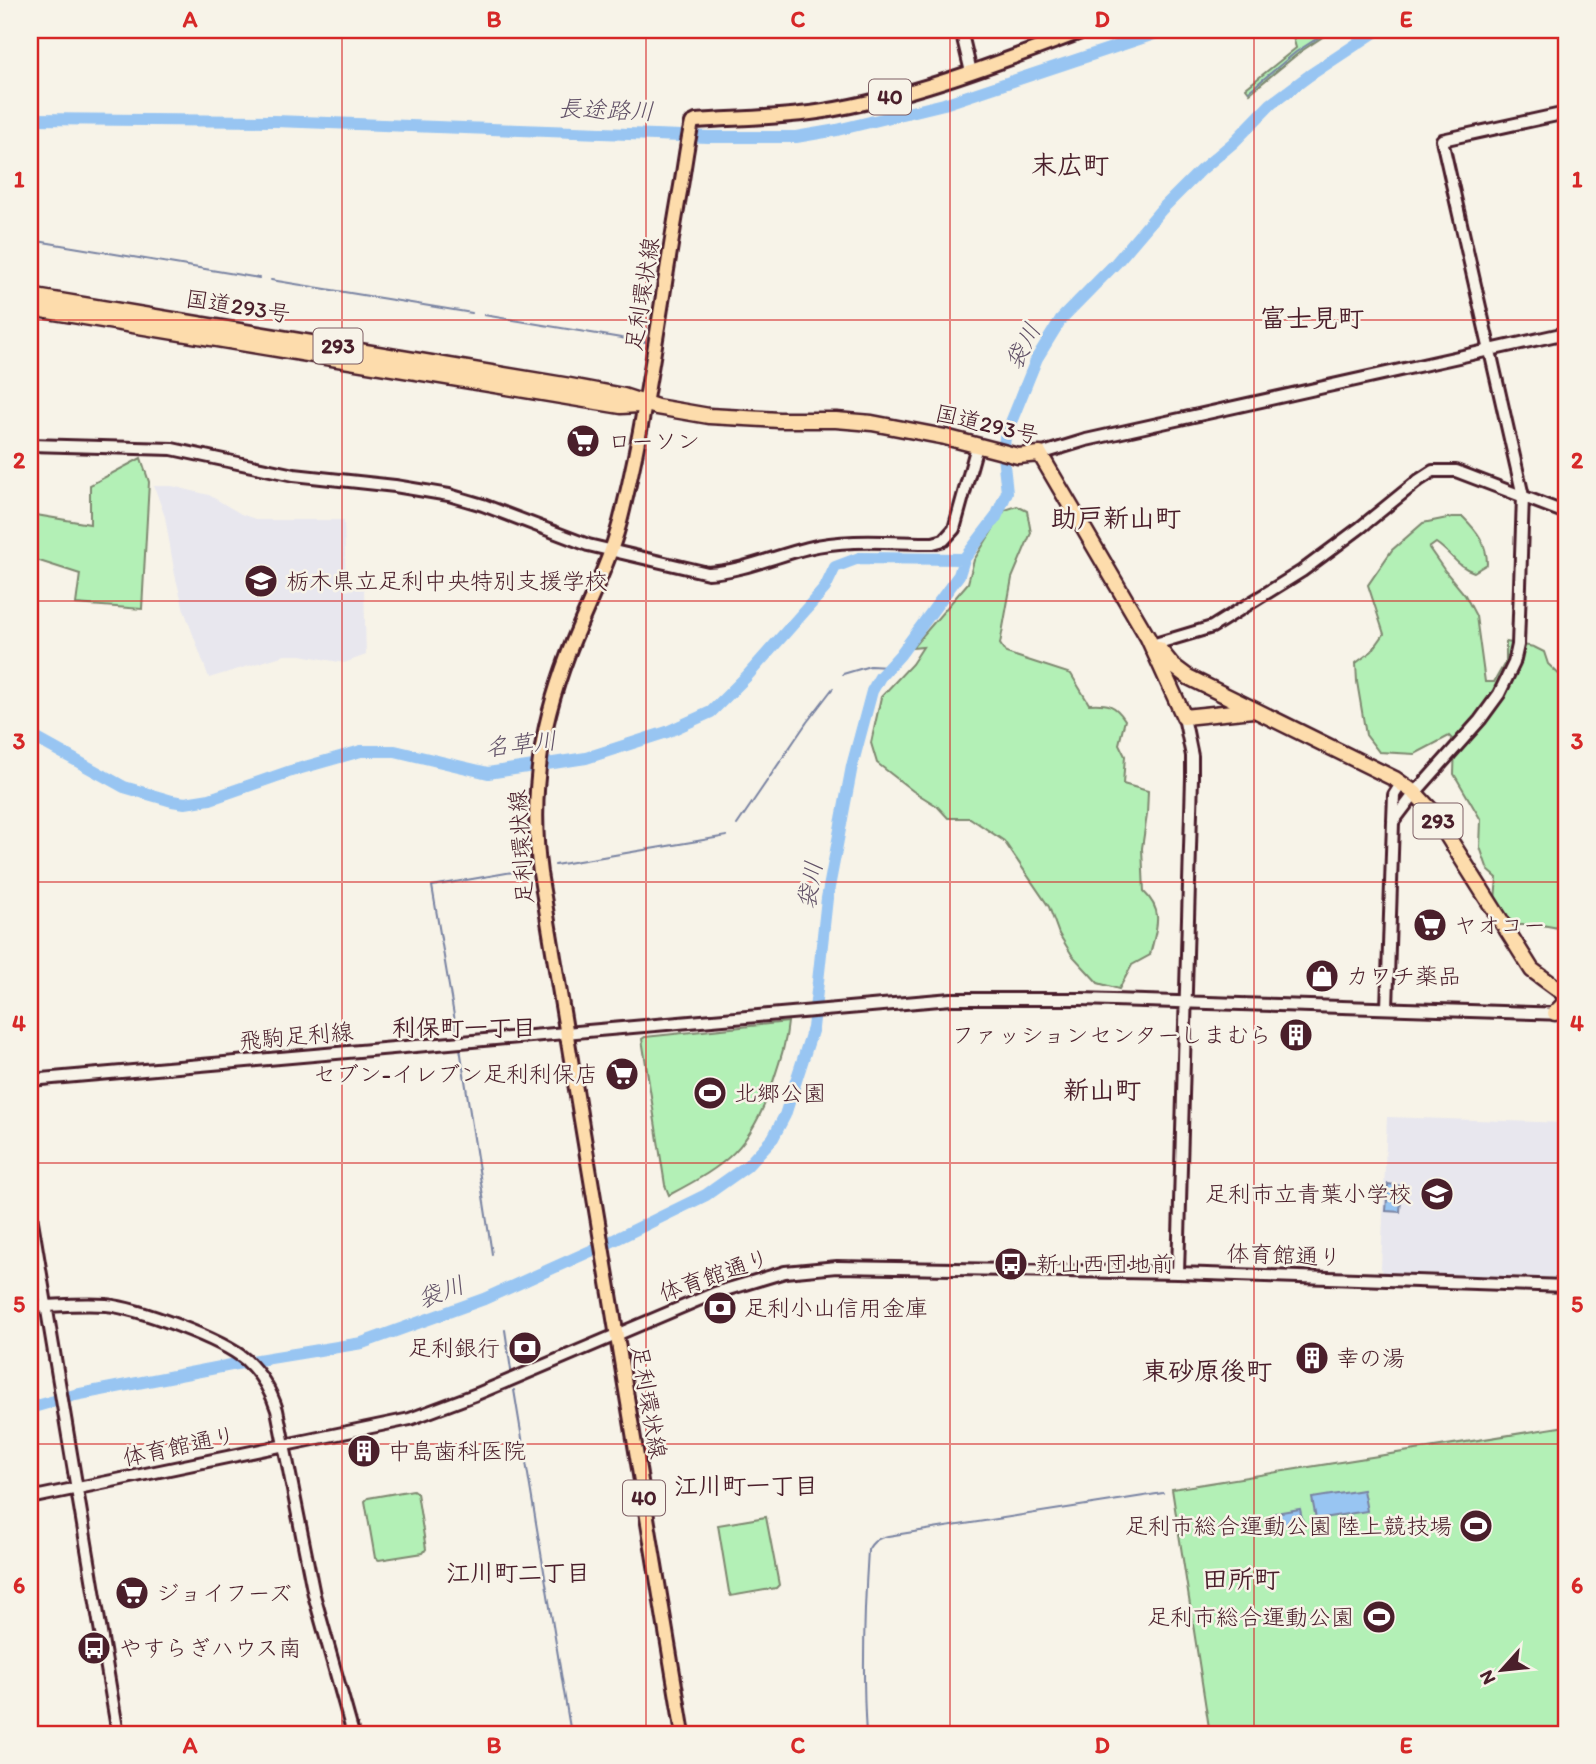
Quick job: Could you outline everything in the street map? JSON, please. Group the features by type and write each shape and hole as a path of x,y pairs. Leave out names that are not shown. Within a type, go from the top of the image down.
{"highway":[{"name":"国道293号","path":"30,296 597,391 623,396 644,405"},
{"name":"国道293号","path":"30,308 621,406 644,405 727,418 872,423 945,437 1018,456 1041,454 1151,641 1184,717"},
{"name":"国道293号","path":"1151,641 1179,672 1415,793 1431,810 1532,970 1566,995"},
{"path":"1184,717 1253,710"},
{"path":"1561,1014 1566,995"}],"main road":[{"name":"足利環状線","path":"683,1734 538,860 537,779 544,728 554,691 610,551 623,510 644,405 692,123 774,117 863,104 922,89 1086,30"}],"street":[{"path":"961,30 971,72"},
{"path":"1393,822 1499,694 1514,663 1518,645 1523,496 1442,140 1566,113"},
{"path":"1041,454 1086,440 1566,333"},
{"path":"30,445 172,449 294,475 449,495 610,551 699,572 715,573 809,547 835,543 933,543 944,540 954,529 982,447"},
{"path":"1151,641 1213,627 1302,571 1433,471 1456,471 1566,513"},
{"path":"1178,1273 1192,777 1192,756 1184,717"},
{"path":"1387,1008 1394,795 1401,784"},
{"name":"飛駒足利線","path":"30,1080 951,999 1081,999 1561,1014"},
{"path":"30,1209 118,1734"},
{"name":"体育館通り","path":"30,1499 382,1426 435,1410 737,1284 806,1269 914,1268 1178,1273 1566,1286"},
{"path":"30,1307 80,1304 133,1310 237,1353 260,1375 275,1403 314,1595 353,1734"}],"shaded area":[{"name":"栃木県立足利中央特別支援学校","path":"154,486 172,486 209,495 241,514 258,520 344,520 346,590 364,588 366,655 344,663 301,655 285,655 209,678 184,610 165,517"},
{"path":"1387,1117 1566,1123 1566,1278 1383,1272 1381,1268"}],"green space":[{"path":"1291,30 1333,30 1300,52 1250,93 1246,88 1296,48"},
{"path":"141,458 149,482 142,609 76,604 80,574 30,558 30,514 90,524 90,485"},
{"path":"1017,506 1027,511 1031,533 1012,578 1000,644 1006,653 1071,674 1089,704 1106,704 1118,711 1125,720 1119,744 1125,756 1123,784 1148,791 1142,848 1144,892 1155,907 1156,929 1150,955 1132,965 1119,989 1098,983 1072,955 1059,934 1049,907 1004,841 970,818 948,818 937,806 877,763 871,743 881,697 912,664 923,647 912,648 968,583 974,560 1005,510"},
{"path":"1463,517 1477,532 1485,550 1487,564 1474,572 1436,543 1429,548 1465,595 1476,616 1485,682 1494,682 1506,661 1506,642 1534,647 1544,652 1548,664 1566,681 1566,949 1558,928 1512,925 1495,900 1497,878 1488,870 1480,847 1481,820 1454,774 1455,742 1449,736 1415,754 1379,752 1366,735 1356,663 1372,651 1384,634 1368,585 1392,550 1423,523"},
{"name":"北郷公園","path":"788,1022 772,1085 745,1140 707,1174 669,1195 665,1185 642,1039"},
{"name":"足利市総合運動公園","path":"1566,1426 1566,1734 1210,1734 1172,1489"},
{"path":"413,1490 417,1493 426,1549 423,1553 379,1560 375,1558 365,1501 368,1498"},
{"path":"766,1517 779,1585 776,1588 731,1596 718,1525"}],"water":[{"path":"1388,1184 1402,1186 1400,1212 1386,1211"},
{"path":"1363,1490 1367,1511 1316,1519 1312,1498"},
{"path":"1300,1509 1303,1523 1277,1527 1275,1513"}],"waterway":[{"name":"長途路川","path":"30,119 275,121 709,137 796,137 944,104 1166,30"},
{"path":"1249,91 1296,52 1330,30"},
{"name":"袋川","path":"30,1408 75,1395 362,1343 484,1299 604,1245 706,1195 747,1166 773,1138 785,1115 813,1028 827,898 852,766 872,691 959,575 964,559 996,517 1007,492 1003,456 1005,437 1037,358 1061,319 1201,170 1233,143 1271,104 1378,30"},
{"path":"31,240 259,278"},
{"path":"271,280 472,313"},
{"path":"484,315 645,342"},
{"name":"名草川","path":"30,735 124,787 185,803 210,799 291,771 361,751 395,751 488,773 586,758 667,732 711,712 747,676 825,588 835,567 859,558 964,559"},
{"path":"843,674 870,666 889,667"},
{"path":"737,825 833,688"},
{"path":"555,865 727,836"},
{"path":"458,1039 432,886 524,870"},
{"path":"460,1048 492,1254"},
{"path":"505,1330 511,1370"},
{"path":"514,1390 571,1734"},
{"path":"866,1734 865,1596 868,1550 874,1542 888,1536 1163,1493"}],"place":[{"name":"ローソン","path":"583,441"},
{"name":"栃木県立足利中央特別支援学校","path":"261,581"},
{"name":"ヤオコー","path":"1430,925"},
{"name":"カワチ薬品","path":"1322,976"},
{"name":"ファッションセンターしまむら","path":"1296,1035"},
{"name":"セブン-イレブン足利利保店","path":"622,1074"},
{"name":"北郷公園","path":"710,1093"},
{"name":"足利市立青葉小学校","path":"1437,1194"},
{"name":"新山西団地前","path":"1011,1264"},
{"name":"足利小山信用金庫","path":"720,1308"},
{"name":"足利銀行","path":"525,1348"},
{"name":"幸の湯","path":"1312,1358"},
{"name":"中島歯科医院","path":"364,1451"},
{"name":"足利市総合運動公園 陸上競技場","path":"1476,1526"},
{"name":"ジョイフーズ","path":"132,1593"},
{"name":"足利市総合運動公園","path":"1379,1617"},
{"name":"やすらぎハウス南","path":"94,1648"}],"district":[{"name":"末広町","path":"1070,165"},
{"name":"富士見町","path":"1312,318"},
{"name":"助戸新山町","path":"1116,518"},
{"name":"利保町一丁目","path":"464,1028"},
{"name":"新山町","path":"1102,1090"},
{"name":"東砂原後町","path":"1207,1371"},
{"name":"江川町一丁目","path":"746,1486"},
{"name":"江川町二丁目","path":"518,1573"},
{"name":"田所町","path":"1241,1579"}]}
